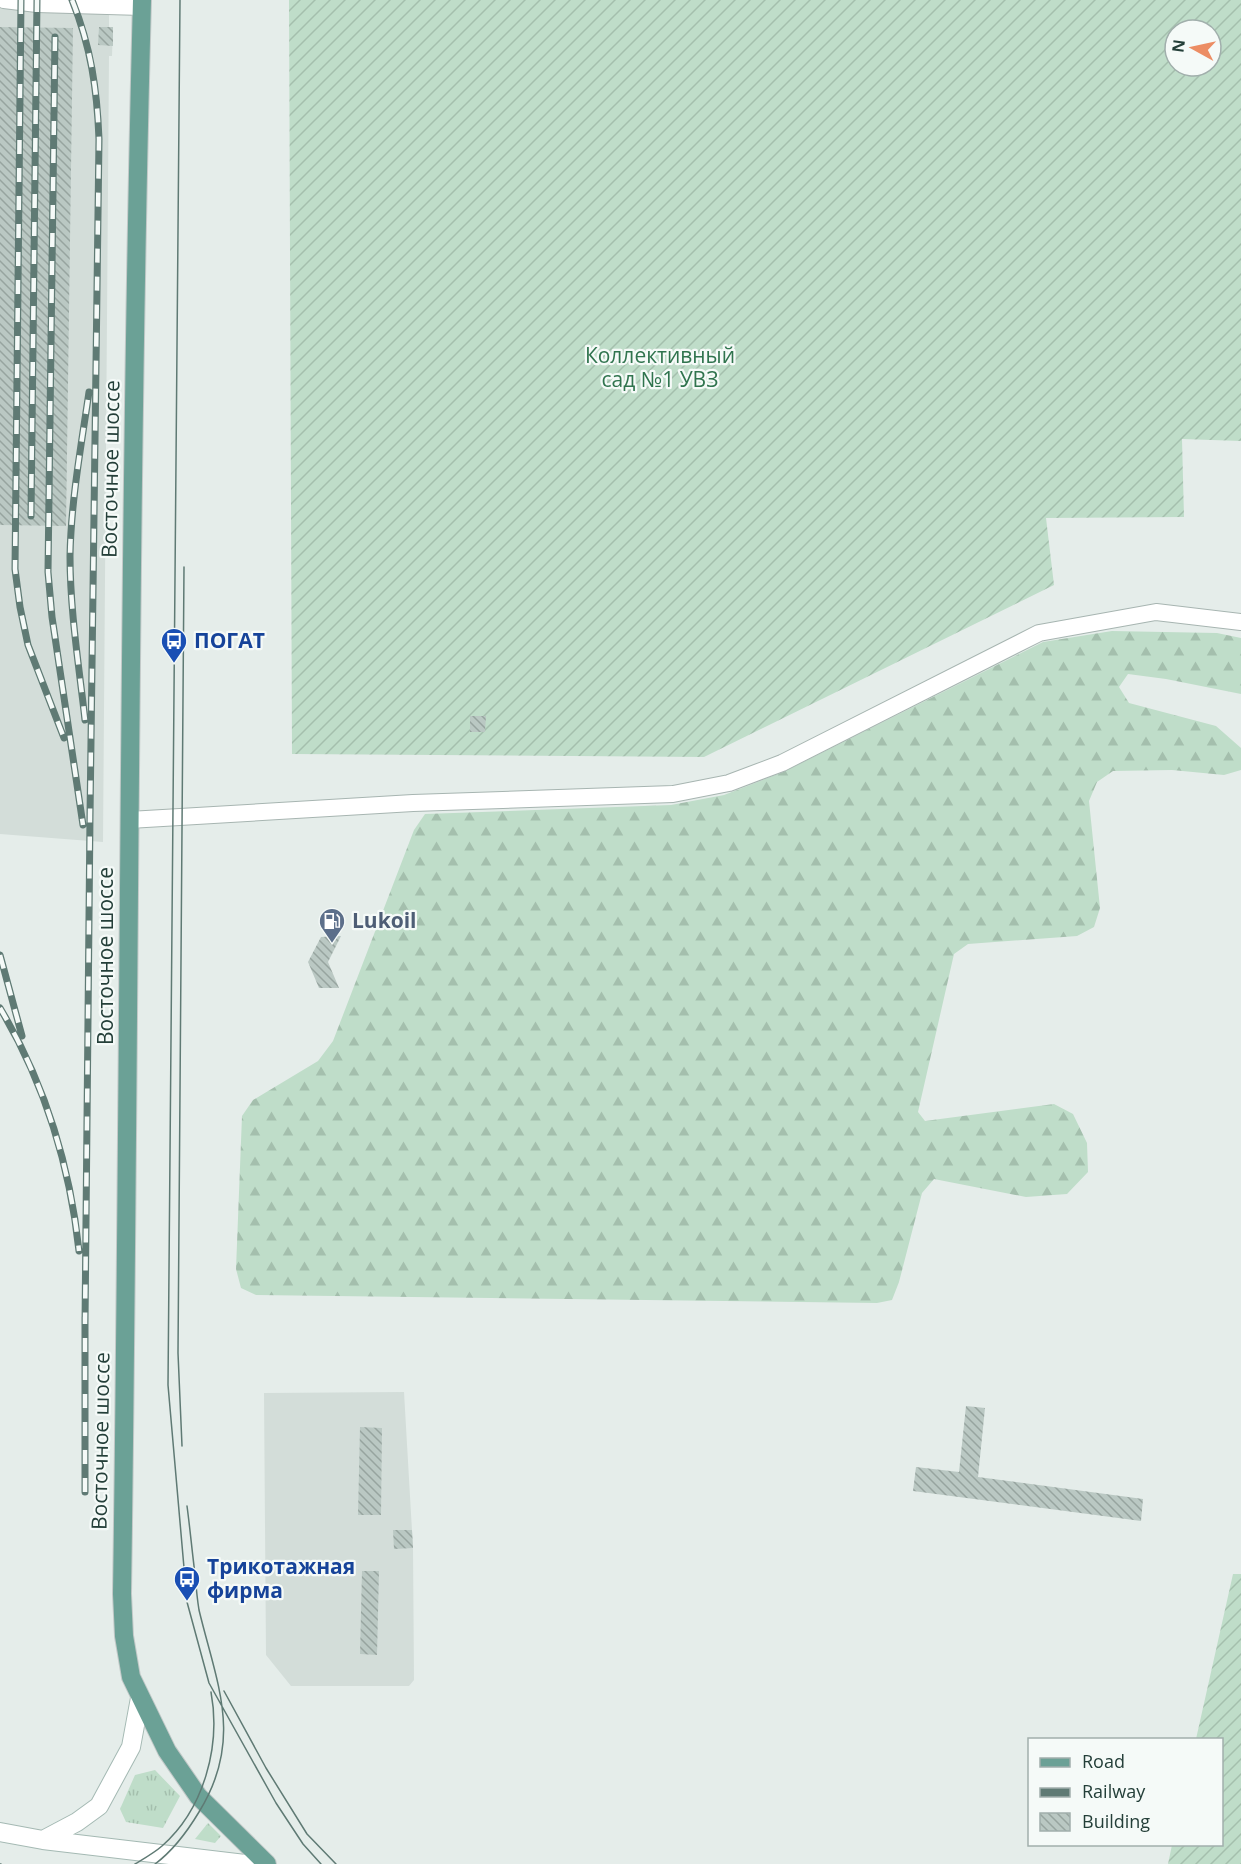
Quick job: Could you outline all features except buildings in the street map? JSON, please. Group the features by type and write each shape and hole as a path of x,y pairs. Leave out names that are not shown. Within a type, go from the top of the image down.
{"main road":[{"name":"Восточное шоссе","path":"142,4 137,188 129,820 122,1594 124,1636 131,1677 167,1751 198,1796 267,1864"},
{"path":"43,1840 77,1822 99,1806 130,1747 140,1698"},
{"path":"0,1832 43,1840 245,1864"}],"street":[{"path":"4,0 109,7 142,4"},
{"path":"129,820 413,803 673,794 729,783 782,763 1038,633 1156,612 1241,622"}],"shaded area":[{"path":"0,0 109,0 109,27 113,27 112,56 109,56 103,842 0,834"},
{"path":"404,1392 413,1548 414,1680 409,1686 291,1686 266,1655 264,1393"}],"green space":[{"name":"Коллективный сад №1 УВЗ","path":"289,0 1241,0 1241,441 1182,439 1184,517 1046,518 1054,585 704,757 292,754"},
{"path":"1112,631 1217,633 1241,638 1241,694 1128,674 1119,687 1129,703 1216,726 1241,748 1241,770 1224,775 1172,770 1113,771 1097,782 1089,801 1100,908 1094,927 1077,936 968,944 954,954 918,1112 925,1121 1054,1104 1073,1114 1087,1143 1088,1172 1067,1194 1026,1197 934,1179 922,1193 899,1282 892,1300 877,1303 256,1295 241,1288 236,1269 242,1116 253,1100 318,1061 333,1041 414,830 425,814 671,805 724,795 783,772 1043,642"},
{"path":"1233,1574 1241,1574 1241,1864 1168,1864 1172,1846 1223,1846 1223,1738 1196,1738"},
{"path":"155,1770 180,1796 163,1828 126,1822 120,1809 135,1775"},
{"path":"208,1823 221,1836 215,1843 195,1839"}],"tram line":[{"path":"180,0 168,1385 187,1602 209,1683 276,1803 303,1844 321,1864"},
{"path":"182,1446 178,1353 184,567"},
{"path":"155,1864 180,1840 199,1812 213,1785 221,1760 224,1736 219,1688 199,1610 187,1506"},
{"path":"224,1691 266,1768 307,1834 336,1864"},
{"path":"135,1864 159,1849 177,1831 199,1795 211,1755 213,1734 211,1692"}],"railway":[{"path":"21,0 15,569 28,645 64,738"},
{"path":"31,516 37,0"},
{"path":"72,0 79,17 92,68 99,139 85,1324"},
{"path":"55,37 48,572 52,617 83,825"},
{"path":"85,720 73,618 70,556 74,494 89,392"},
{"path":"0,955 22,1036"},
{"path":"0,1008 30,1065 53,1125 69,1188 79,1251"},
{"path":"85,1317 85,1492"}],"place":[{"name":"ПОГАТ","path":"174,664"},
{"name":"Lukoil","path":"332,944"},
{"name":"Трикотажная фирма","path":"187,1602"}]}
